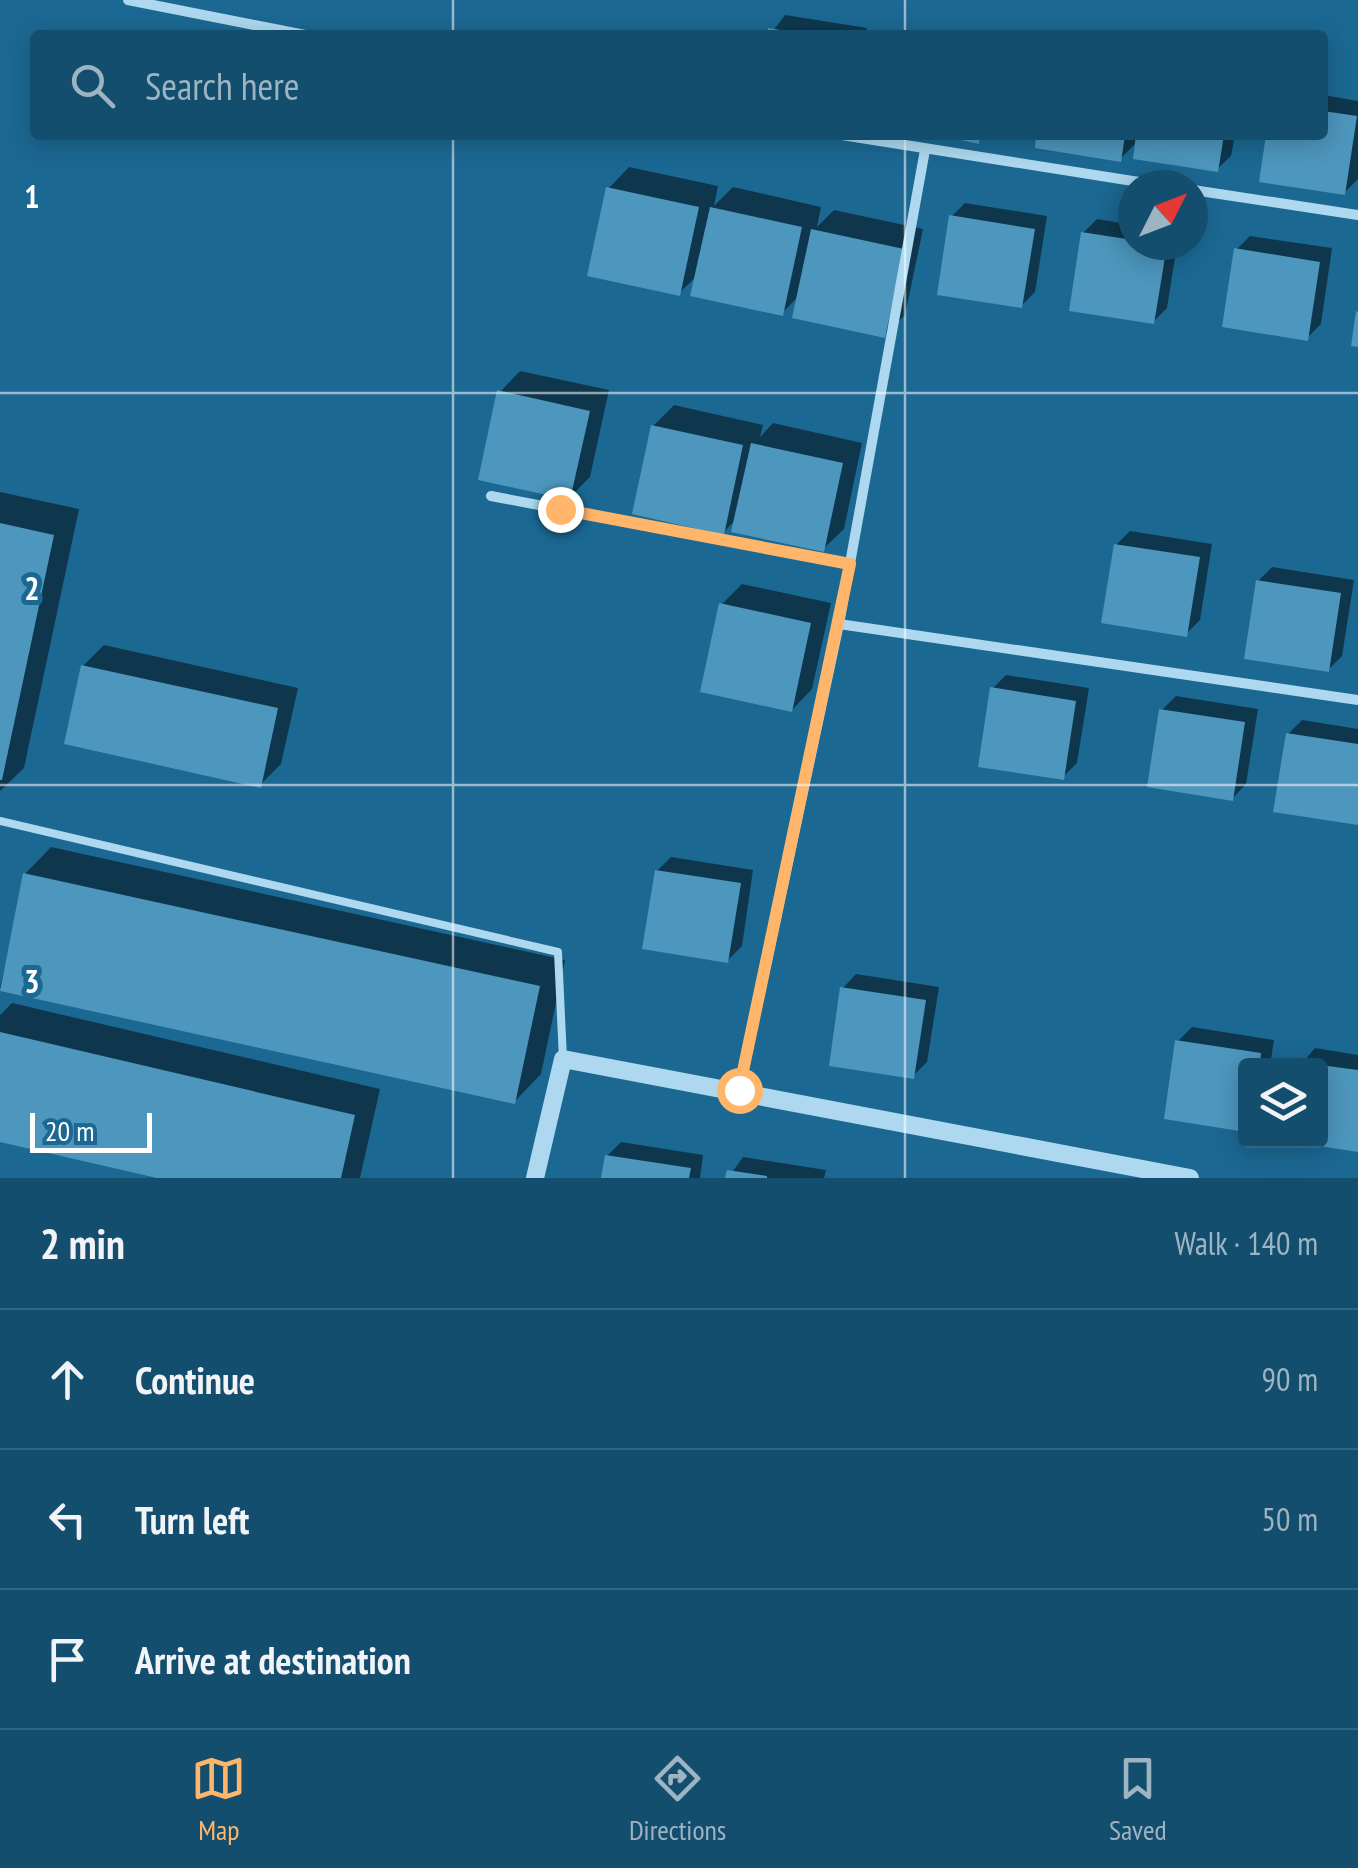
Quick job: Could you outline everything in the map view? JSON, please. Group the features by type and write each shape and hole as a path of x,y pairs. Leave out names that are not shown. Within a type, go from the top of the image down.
{"street":[{"path":"128,0 280,30"},
{"path":"870,140 1118,179"},
{"path":"739,1090 840,624 925,150"},
{"path":"1208,192 1358,216"},
{"path":"491,496 850,564"},
{"path":"840,624 1358,700"},
{"path":"535,1178 562,1059 1190,1178"}],"lane":[{"path":"0,820 558,952 562,1059"}],"building":[{"path":"1328,112 1357,116 1345,195 1259,182 1265,140 1328,140"},
{"path":"1036,140 1124,140 1121,162 1035,148"},
{"path":"1135,140 1223,140 1218,172 1133,159"},
{"path":"606,187 699,207 680,296 587,276"},
{"path":"710,207 802,227 783,316 690,296"},
{"path":"949,215 1035,229 1022,308 937,295"},
{"path":"811,229 904,249 885,338 792,318"},
{"path":"1081,232 1118,238 1118,260 1165,260 1154,324 1069,311"},
{"path":"1234,248 1320,262 1308,341 1222,327"},
{"path":"1358,312 1358,347 1351,346"},
{"path":"497,390 590,411 570,500 478,480"},
{"path":"651,425 743,445 724,535 632,514"},
{"path":"751,443 843,463 824,552 731,532"},
{"path":"0,523 54,535 2,780 0,780"},
{"path":"1114,544 1200,557 1187,637 1101,623"},
{"path":"1256,580 1341,593 1329,672 1244,659"},
{"path":"719,603 811,623 792,712 700,692"},
{"path":"81,665 278,708 261,788 64,744"},
{"path":"990,687 1076,701 1064,780 978,767"},
{"path":"1159,709 1245,722 1233,801 1147,787"},
{"path":"1286,733 1358,744 1358,825 1273,812"},
{"path":"655,870 741,883 728,963 642,949"},
{"path":"23,873 540,986 515,1104 0,991"},
{"path":"840,987 926,1000 914,1079 829,1066"},
{"path":"0,1032 355,1115 341,1178 157,1178 0,1142"},
{"path":"1175,1040 1261,1053 1261,1058 1238,1058 1238,1131 1164,1119"},
{"path":"1328,1066 1358,1070 1358,1152 1328,1147"},
{"path":"605,1155 691,1168 689,1178 601,1178"},
{"path":"727,1170 767,1176 767,1178 725,1178"}],"route":[{"path":"560,509 850,564 739,1090"}]}
